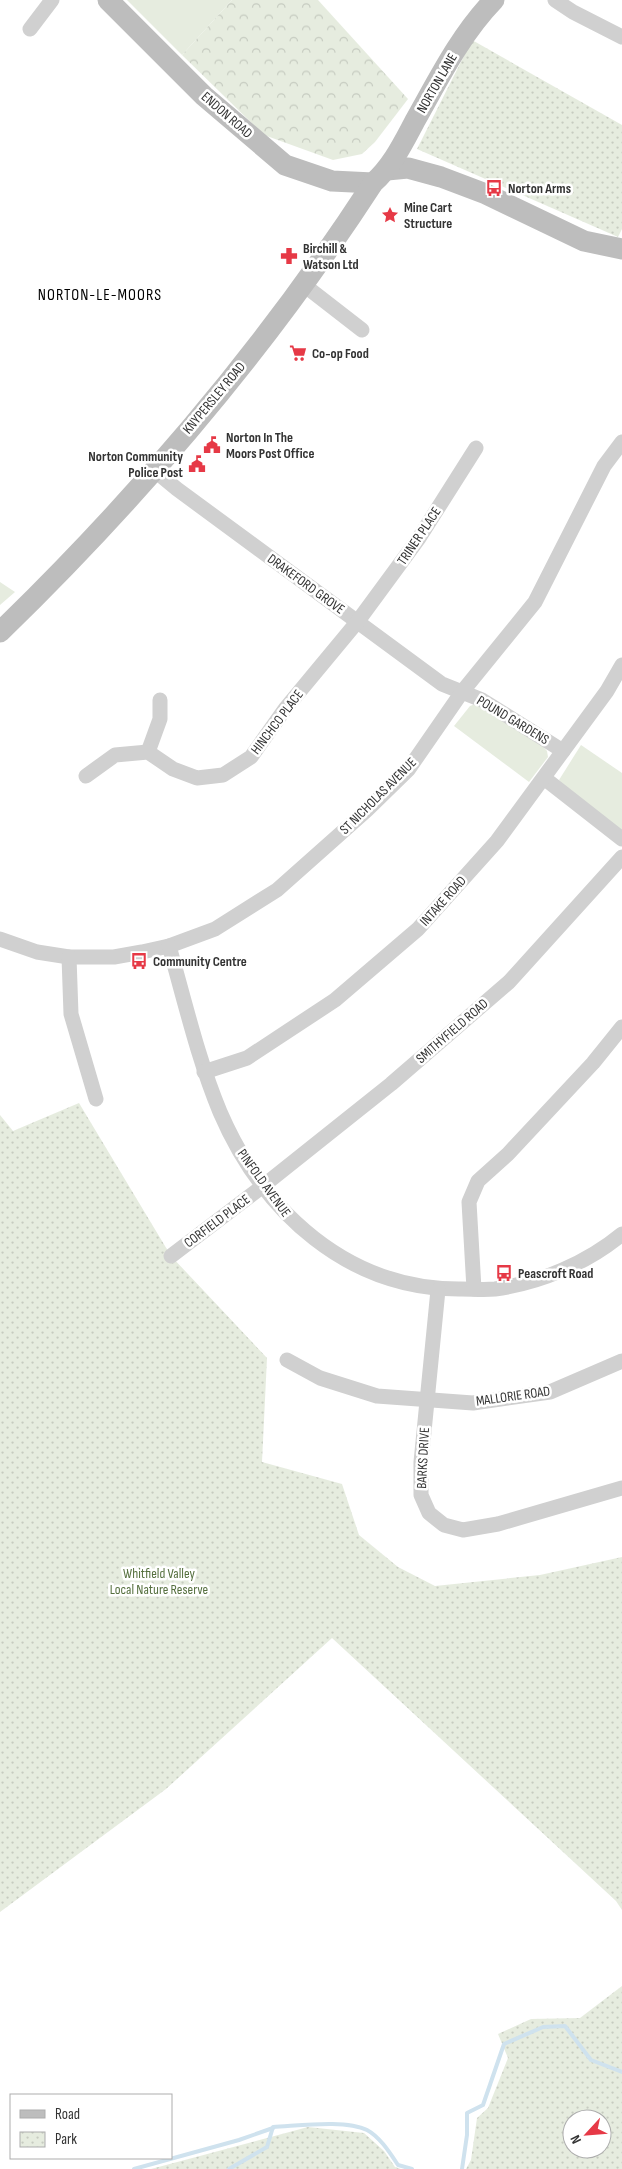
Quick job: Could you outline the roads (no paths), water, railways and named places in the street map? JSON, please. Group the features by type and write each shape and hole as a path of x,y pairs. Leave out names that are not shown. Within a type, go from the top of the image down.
{"street":[{"path":"30,30 52,0"},
{"name":"ENDON ROAD","path":"108,0 204,96 285,165 332,181 380,177 408,168 486,194 584,241 622,250"},
{"name":"NORTON LANE","path":"380,177 403,144 450,56 494,0"},
{"path":"555,0 573,12 622,37"},
{"name":"KNYPERSLEY ROAD","path":"0,632 32,601 154,470 242,365 304,285 380,177"},
{"path":"304,285 362,330"},
{"name":"ST NICHOLAS AVENUE","path":"0,939 37,952 69,957 114,956 169,946 215,929 276,890 311,861 408,770 462,692 534,602 604,466 622,442"},
{"name":"TRINER PLACE","path":"358,621 419,538 476,448"},
{"name":"DRAKEFORD GROVE","path":"154,470 177,489 442,684 462,692"},
{"name":"HINCHCO PLACE","path":"148,752 173,769 197,778 223,776 251,758 285,709 358,621"},
{"name":"INTAKE ROAD","path":"204,1072 247,1058 335,1000 418,929 497,841 607,691 622,665"},
{"name":"POUND GARDENS","path":"462,692 482,700 563,751"},
{"path":"86,776 115,755 148,752 160,719 160,700"},
{"path":"544,778 622,839"},
{"name":"SMITHYFIELD ROAD","path":"264,1186 391,1084 509,982 622,857"},
{"name":"PINFOLD AVENUE","path":"169,946 204,1072 241,1154 289,1218 326,1248 361,1268 392,1281 438,1290 494,1289 532,1281 574,1265 622,1234"},
{"path":"69,957 71,1014 96,1099"},
{"path":"474,1289 469,1202 478,1181 508,1154 593,1063 622,1027"},
{"name":"CORFIELD PLACE","path":"171,1256 264,1186"},
{"name":"BARKS DRIVE","path":"438,1290 421,1462 421,1496 429,1513 444,1524 463,1530 498,1524 622,1488"},
{"name":"MALLORIE ROAD","path":"287,1360 320,1378 376,1396 473,1403 550,1392 622,1361"}],"waterway":[{"path":"462,2169 467,2135 467,2113 483,2105 504,2044 543,2027 565,2026 591,2060 622,2072"},
{"path":"229,2169 267,2147 273,2127 334,2124 367,2130 388,2150 398,2165 412,2169"},
{"path":"172,2159 239,2140 273,2128"},
{"path":"134,2169 170,2159"}],"place":[{"name":"Norton Arms","path":"494,188"},
{"name":"Mine Cart Structure","path":"390,215"},
{"name":"Birchill & Watson Ltd","path":"289,256"},
{"name":"Co-op Food","path":"298,353"},
{"name":"Norton In The Moors Post Office","path":"212,445"},
{"name":"Norton Community Police Post","path":"197,464"},
{"name":"Community Centre","path":"139,961"},
{"name":"Peascroft Road","path":"504,1273"}],"district":[{"name":"NORTON-LE-MOORS","path":"100,295"}],"park label":[{"name":"Whitfield Valley Local Nature Reserve","path":"159,1582"}]}
